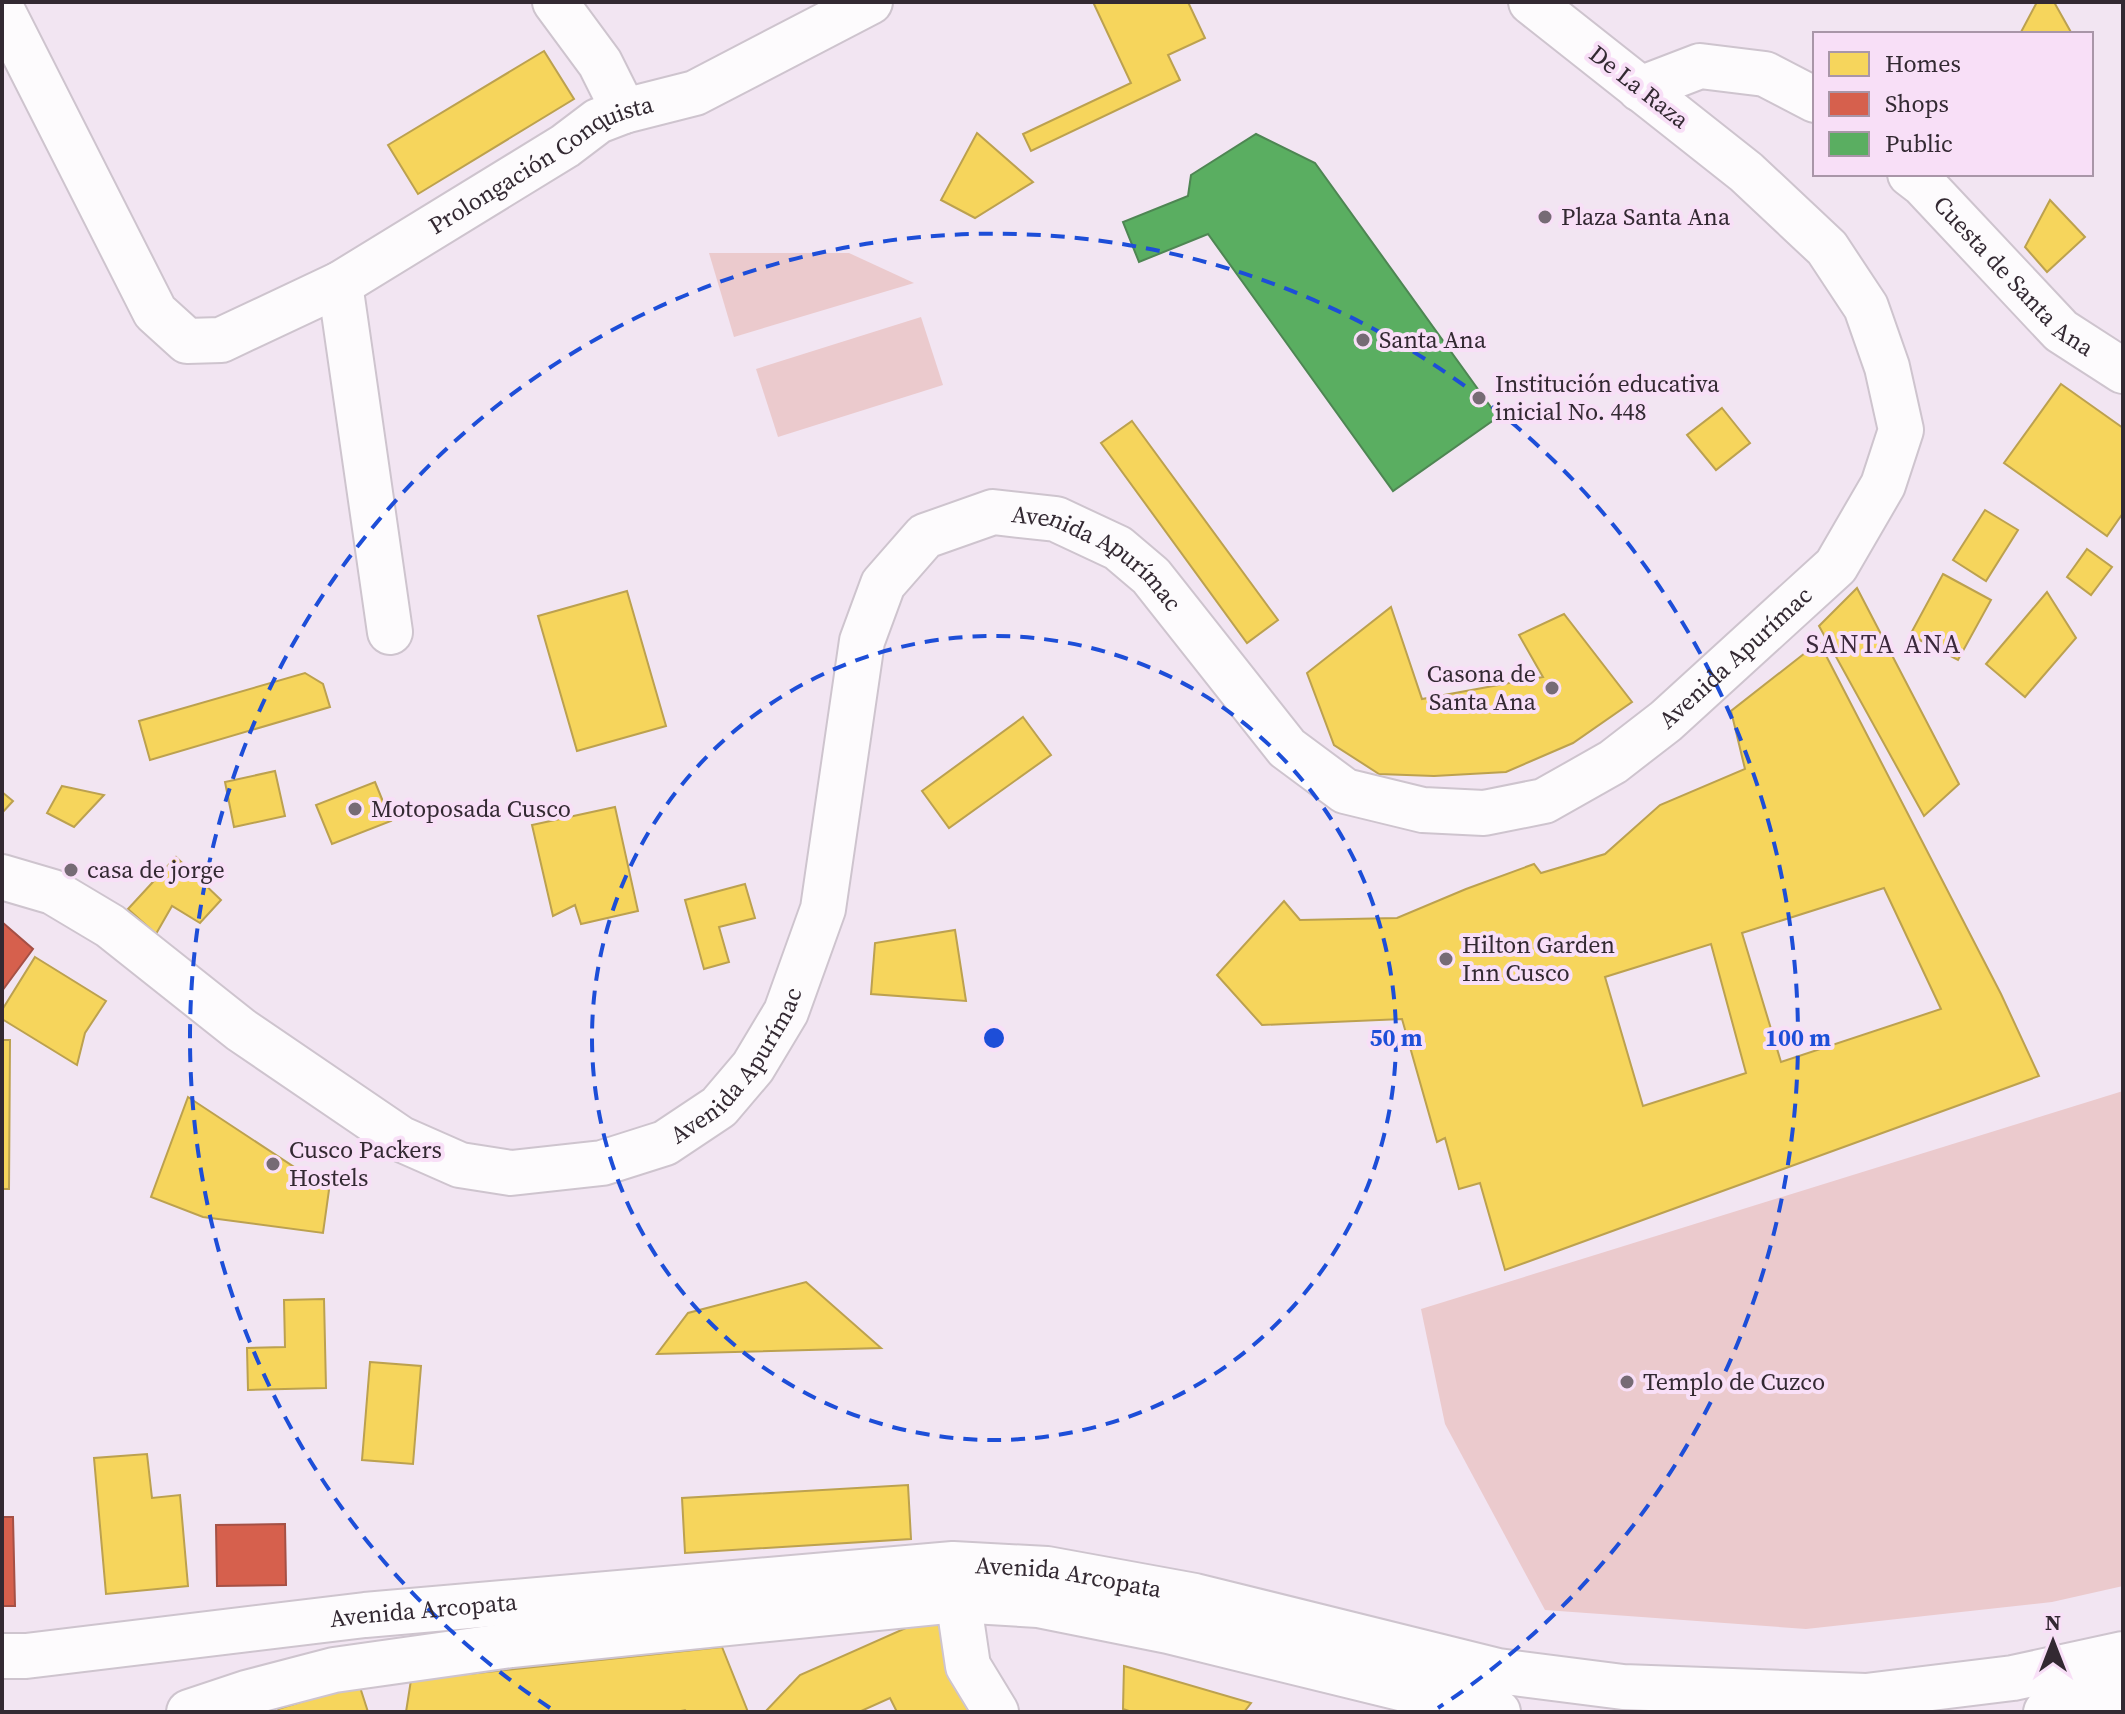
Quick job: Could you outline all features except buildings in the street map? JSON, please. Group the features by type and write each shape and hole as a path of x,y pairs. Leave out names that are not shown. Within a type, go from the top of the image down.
{"street":[{"path":"555,2 600,63 624,111"},
{"name":"Prolongación Conquista","path":"2,10 155,312 187,341 221,340 340,284 565,146 598,121 695,93 870,2"},
{"name":"De La Raza","path":"1531,2 1746,172"},
{"path":"1640,89 1700,66 1765,74 1813,99"},
{"name":"Avenida Apurímac","path":"2,877 53,892 110,926 241,1030 401,1139 460,1165 511,1173 602,1163 665,1143 719,1107 753,1067 786,1012 823,909 862,641 883,584 925,536 993,512 1056,519 1118,548 1151,576 1287,748 1345,791 1423,810 1484,813 1544,801 1613,762 1666,721 1836,566 1883,485 1897,444 1901,430 1887,367 1866,307 1827,248 1746,172"},
{"name":"Cuesta de Santa Ana","path":"1913,176 2061,331 2123,371"},
{"path":"340,284 390,632"},
{"name":"Avenida Arcopata","path":"189,1712 334,1670 1047,1569 1195,1596 1498,1671 1623,1687 1866,1696 2013,1678 2123,1654"},
{"path":"955,1582 968,1666 996,1712"},
{"name":"Avenida Arcopata","path":"2,1656 26,1656 365,1615 955,1582 1038,1605 1153,1628 1498,1712"},
{"path":"2046,1712 2123,1694"}],"shaded area":[{"path":"709,253 849,253 914,283 734,337"},
{"path":"921,317 943,385 778,437 756,369"},
{"path":"2123,1091 2123,1586 2052,1602 1806,1629 1545,1610 1445,1424 1421,1309"}],"place":[{"name":"Plaza Santa Ana","path":"1545,217"},
{"name":"Santa Ana","path":"1363,340"},
{"name":"Institución educativa inicial No. 448","path":"1479,398"},
{"name":"Casona de Santa Ana","path":"1552,688"},
{"name":"Motoposada Cusco","path":"355,809"},
{"name":"casa de jorge","path":"71,870"},
{"name":"Hilton Garden Inn Cusco","path":"1446,959"},
{"name":"Cusco Packers Hostels","path":"273,1164"},
{"name":"Templo de Cuzco","path":"1627,1382"}],"district":[{"name":"SANTA ANA","path":"1884,644"}]}
